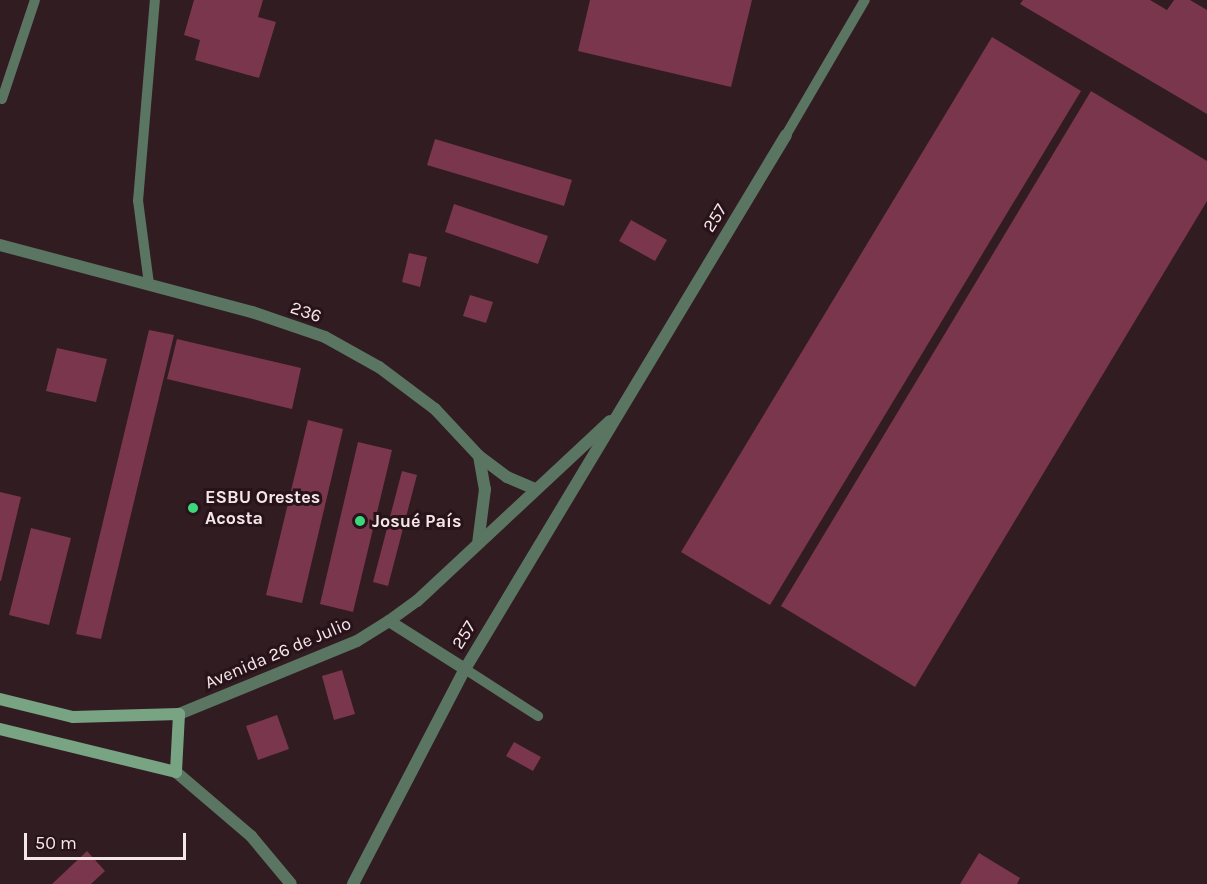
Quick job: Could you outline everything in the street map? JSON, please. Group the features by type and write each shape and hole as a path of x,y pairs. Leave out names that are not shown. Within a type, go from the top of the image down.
{"street":[{"name":"257","path":"353,884 465,669 786,135"},
{"name":"236","path":"0,245 149,284 325,337 379,367 435,408 479,456 507,477 533,488"},
{"name":"257","path":"478,544 533,488 620,412"},
{"path":"478,544 485,489 479,456"},
{"name":"Avenida 26 de Julio","path":"0,699 73,717 179,714 357,641 389,621 478,544"},
{"path":"389,621 465,669"},
{"path":"176,772 179,714"},
{"path":"0,729 176,772 251,836 291,884"}],"lane":[{"path":"2,99 35,0"},
{"path":"149,284 138,201 155,0"},
{"path":"786,135 865,0"},
{"path":"465,669 538,716"}],"building":[{"path":"194,0 263,0 258,17 276,22 259,78 195,60 200,40 184,35"},
{"path":"590,0 752,0 731,87 578,51"},
{"path":"1023,0 1150,0 1167,10 1174,0 1190,0 1207,10 1207,114 1020,4"},
{"path":"992,37 1081,91 770,605 681,552"},
{"path":"1091,91 1207,161 1207,201 915,687 781,606"},
{"path":"435,139 572,180 564,206 427,165"},
{"path":"454,204 548,236 538,264 445,232"},
{"path":"631,220 667,240 655,261 619,241"},
{"path":"409,253 427,257 420,287 402,282"},
{"path":"470,295 493,302 486,323 463,316"},
{"path":"149,330 174,335 101,639 76,634"},
{"path":"177,339 301,368 292,409 167,379"},
{"path":"57,348 107,359 96,402 46,391"},
{"path":"308,420 343,429 302,603 266,595"},
{"path":"358,442 392,450 353,612 320,604"},
{"path":"402,471 417,475 388,586 373,582"},
{"path":"0,492 21,497 1,581 0,581"},
{"path":"31,528 71,538 49,625 9,615"},
{"path":"342,670 355,714 334,720 322,676"},
{"path":"277,715 289,749 258,760 246,726"},
{"path":"514,742 541,757 533,771 506,756"},
{"path":"87,851 105,871 91,884 52,884"},
{"path":"979,853 1020,878 1017,884 960,884"}],"place":[{"name":"ESBU Orestes Acosta","path":"193,508"},
{"name":"Josué País","path":"360,521"}]}
